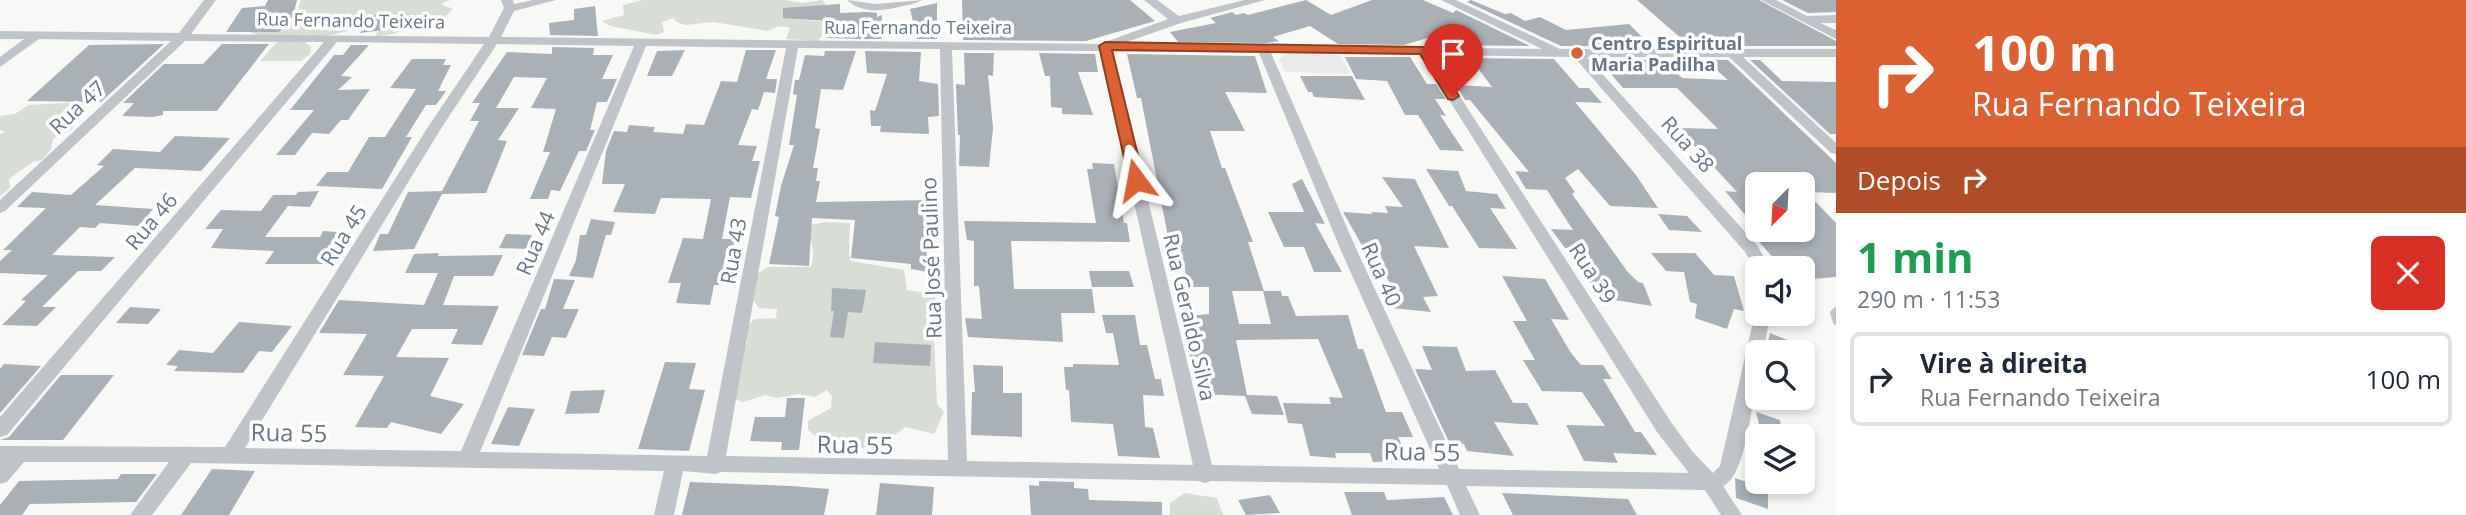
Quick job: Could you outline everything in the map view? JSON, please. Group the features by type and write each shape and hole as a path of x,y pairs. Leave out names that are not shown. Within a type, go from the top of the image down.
{"street":[{"name":"Rua 47","path":"0,208 183,36 210,0"},
{"path":"508,4 550,0"},
{"path":"853,0 866,7 916,0"},
{"path":"1150,0 1177,20"},
{"path":"1105,46 1177,20 1259,0"},
{"path":"1447,0 1559,53"},
{"path":"1768,0 1836,35"},
{"path":"1783,0 1836,26"},
{"name":"Rua 45","path":"230,455 435,127 494,39 508,4"},
{"path":"1804,19 1836,19"},
{"name":"Rua Fernando Teixeira","path":"0,35 1559,53 1836,53"},
{"path":"0,63 37,35"},
{"name":"Rua 46","path":"0,430 334,38"},
{"name":"Rua 44","path":"467,460 641,43"},
{"name":"Rua 43","path":"715,466 793,44"},
{"name":"Rua José Paulino","path":"946,44 958,470"},
{"name":"Rua Geraldo Silva","path":"1105,46 1205,475"},
{"name":"Rua 40","path":"1263,48 1350,253 1470,515"},
{"name":"Rua 39","path":"1423,50 1664,427 1685,457 1710,482 1732,515"},
{"name":"Rua 38","path":"1577,53 1755,256"},
{"path":"1733,54 1836,150"},
{"path":"1710,482 1722,478 1729,470 1760,326"},
{"path":"0,476 9,455"},
{"name":"Rua 55","path":"9,455 230,455 1205,475 1451,476 1710,482"},
{"path":"140,515 186,455"},
{"path":"664,515 675,465"}],"shaded area":[{"path":"301,0 449,0 441,4 453,9 445,17 417,18 404,30 388,35 376,36 378,30 359,25 344,32 312,39 305,42 311,47 310,54 301,61 260,61 277,42 247,31 297,20 305,15 298,8"},
{"path":"643,0 784,0 802,3 822,0 826,4 822,9 795,13 796,19 826,22 825,32 818,41 786,39 790,28 776,27 768,31 713,22 685,25 673,18 662,22 664,32 657,35 610,26 602,21 624,15 623,5"},
{"path":"1287,54 1340,55 1350,74 1285,72 1279,59"},
{"path":"68,103 86,107 71,130 53,139 51,149 42,160 33,162 9,179 10,188 0,196 0,134 5,132 0,130 0,116 15,114 29,105"},
{"path":"824,222 850,223 851,261 904,270 907,290 934,294 942,316 934,337 937,404 944,412 934,434 906,427 891,437 845,455 834,452 808,430 808,421 831,408 832,397 827,390 815,397 799,394 777,398 765,395 743,402 734,399 730,353 747,344 745,329 754,319 776,318 777,309 759,308 752,298 754,276 768,267 811,267 811,225"},
{"path":"1185,493 1217,498 1223,515 1170,515 1170,503"}],"building":[{"path":"268,0 297,0 293,16 279,32 226,32 242,8 265,6"},
{"path":"962,0 1130,0 1155,21 1086,41 963,40"},
{"path":"1306,0 1331,15 1372,0 1423,0 1453,13 1456,10 1530,46 1453,45 1441,34 1404,45 1338,44 1310,26 1273,37 1279,41 1267,43 1178,42 1170,32 1216,23 1210,18 1232,12 1236,15 1248,15"},
{"path":"1471,0 1505,14 1511,13 1525,21 1540,17 1566,30 1629,24 1651,46 1561,46 1467,2"},
{"path":"1637,0 1759,0 1836,41 1836,46 1690,46"},
{"path":"1782,0 1836,0 1836,12 1808,13"},
{"path":"937,3 937,39 917,39 910,9"},
{"path":"840,4 840,13 867,12 877,13 877,17 882,15 882,39 864,39 863,32 861,39 826,38 828,21 783,18 783,8"},
{"path":"595,6 598,36 550,35 549,23 574,20 574,9"},
{"path":"373,15 394,16 383,30 360,33"},
{"path":"164,44 101,102 27,101 89,45"},
{"path":"222,44 269,44 217,111 163,111 163,115 153,117 122,116 134,103 123,103 164,64 203,64"},
{"path":"351,45 369,45 341,76 352,77 338,90 370,89 348,120 341,120 329,134 312,133 295,155 276,155 314,110 290,110 334,55 343,55"},
{"path":"552,47 594,48 593,55 613,55 602,79 617,79 607,102 597,102 590,130 595,130 586,151 579,151 560,191 551,190 548,199 530,199 550,152 543,152 556,109 531,108 547,78 514,77 496,108 519,108 498,140 507,141 486,193 442,194 414,249 373,251 380,234 388,234 408,192 442,191 479,121 470,121 480,103 472,103 507,52 552,54"},
{"path":"685,50 672,76 647,76 657,51"},
{"path":"746,50 776,50 766,79 777,79 775,93 764,92 758,110 752,109 738,145 757,146 752,161 760,161 751,198 730,197 722,239 735,239 731,254 726,253 719,285 714,285 710,305 676,303 681,283 668,283 683,238 703,239 711,199 661,198 655,214 613,212 625,184 602,184 606,151 614,131 627,132 629,125 655,127 653,132 683,134 686,124 704,125 721,81 737,82"},
{"path":"825,51 856,51 843,90 821,89 815,128 820,129 813,168 818,168 816,181 820,181 816,202 934,200 935,219 928,219 929,242 926,242 928,272 911,269 911,264 851,258 855,220 812,218 809,266 769,264 779,217 775,216 781,186 794,145 789,145 797,95 793,94 795,80 799,80 805,55 824,56"},
{"path":"865,51 921,52 919,81 938,84 939,116 928,117 929,134 880,132 881,126 871,126 870,110 875,111 887,74 867,73"},
{"path":"964,53 994,53 993,76 988,75 993,128 989,167 959,166 960,135 956,84 965,85"},
{"path":"1039,53 1095,54 1098,72 1078,72 1093,115 1062,114 1062,108 1051,107 1050,76 1045,76"},
{"path":"1127,54 1255,56 1267,93 1225,92 1245,131 1210,131 1222,168 1225,168 1253,242 1248,242 1264,291 1281,291 1282,296 1288,296 1296,316 1348,315 1358,349 1363,349 1386,412 1402,412 1413,437 1398,437 1409,461 1373,462 1370,453 1335,453 1336,458 1310,456 1302,424 1288,423 1283,403 1331,404 1329,397 1343,398 1318,339 1236,340 1247,395 1277,396 1284,415 1252,414 1245,396 1199,394 1186,339 1194,340 1188,316 1209,314 1209,287 1188,287 1183,258 1172,257 1141,98 1137,98","holes":["1232,291 1263,291 1271,324 1239,324"]},
{"path":"1345,57 1410,57 1427,84 1436,84 1446,99 1435,99 1446,116 1440,115 1464,151 1440,150 1418,115 1405,115 1387,81 1356,79"},
{"path":"1470,58 1554,59 1579,88 1589,88 1602,103 1575,102 1636,175 1658,208 1610,206 1578,169 1565,178 1575,192 1572,194 1627,271 1638,282 1643,283 1652,306 1596,297 1577,249 1565,248 1551,229 1573,230 1547,190 1526,189 1515,171 1529,172 1470,100 1465,100 1456,85 1492,87"},
{"path":"412,59 446,59 443,65 451,65 438,91 446,91 436,105 426,105 406,137 412,137 382,189 316,186 327,172 348,172 369,137 385,137 416,89 390,88"},
{"path":"1599,60 1664,60 1682,78 1728,80 1705,60 1728,60 1836,163 1836,193 1815,192 1815,172 1745,172 1745,215 1725,191 1737,192 1678,128 1718,129 1677,88 1623,88"},
{"path":"1750,60 1760,60 1782,81 1836,82 1836,134 1830,134"},
{"path":"1300,76 1352,76 1365,100 1314,97 1312,92 1308,92"},
{"path":"175,136 230,138 201,171 135,168 95,205 153,209 139,226 100,223 95,228 80,227 52,255 115,257 101,271 78,271 42,307 56,307 37,326 2,325 26,301 21,300 48,275 0,273 0,261 12,250 3,250 46,208 17,207 32,192 71,195 104,166 97,165 113,149 160,152"},
{"path":"1092,163 1114,164 1130,242 1011,241 1014,289 1092,289 1095,313 1061,313 1063,342 968,337 965,318 982,319 979,286 974,286 974,241 967,240 964,221 1096,223 1087,169 1093,169"},
{"path":"1426,169 1458,171 1466,191 1497,194 1506,209 1490,208 1517,249 1479,248"},
{"path":"1382,177 1415,179 1449,248 1414,246 1438,296 1423,297 1431,312 1392,308 1384,291 1394,293 1374,249 1364,249 1343,212 1388,213 1385,206 1403,207"},
{"path":"1302,179 1325,224 1315,223 1342,272 1314,272 1304,247 1284,247 1268,212 1304,212 1292,184"},
{"path":"319,191 310,207 288,206 298,192"},
{"path":"273,195 296,195 265,237 320,237 323,231 351,233 332,264 265,264 274,251 211,248 223,229 205,229 221,210 261,211"},
{"path":"1815,201 1836,223 1836,277 1815,279 1815,256 1772,256 1759,242 1815,242"},
{"path":"1658,214 1687,216 1702,232 1669,230"},
{"path":"591,219 615,222 611,235 606,235 593,278 569,276 576,260 580,235 586,235"},
{"path":"506,234 532,235 526,249 499,248"},
{"path":"439,253 438,256 503,255 493,276 454,276 443,305 499,306 482,345 451,344 458,329 412,329 396,357 449,358 430,396 464,404 441,434 391,422 387,428 355,427 384,376 343,375 367,334 319,333 339,300 424,305 438,273 405,273 414,254"},
{"path":"1651,253 1695,253 1714,275 1734,276 1744,311 1734,309 1727,329 1695,318 1697,304 1690,302 1684,272 1666,271"},
{"path":"1089,271 1129,271 1134,287 1092,287"},
{"path":"1502,276 1545,279 1569,320 1551,319 1571,353 1581,365 1603,365 1612,379 1603,379 1635,432 1641,432 1657,455 1613,453 1618,463 1584,461 1566,425 1605,426 1582,392 1542,391 1523,360 1535,360 1513,321 1527,321"},
{"path":"554,279 575,280 563,309 579,309 566,338 552,337 544,356 522,355 541,309 545,309"},
{"path":"832,288 866,290 862,313 848,312 844,338 830,337 834,311 831,311"},
{"path":"130,307 161,309 148,324 116,323"},
{"path":"1102,315 1135,315 1140,345 1147,345 1155,379 1161,379 1164,396 1143,395 1145,427 1153,428 1160,458 1118,456 1113,424 1071,422 1064,367 1073,367 1073,364 1119,365 1113,333 1106,333"},
{"path":"239,322 292,326 272,352 259,351 243,373 174,371 178,366 166,365 179,350 213,353"},
{"path":"1770,333 1788,340 1768,340"},
{"path":"875,342 931,345 930,366 873,363"},
{"path":"1422,346 1457,347 1466,371 1495,370 1513,403 1527,403 1539,425 1494,422 1514,456 1467,451 1464,444 1449,442 1415,369 1432,370"},
{"path":"665,362 696,363 689,389 705,390 689,451 638,449"},
{"path":"4,364 41,366 0,413 0,369"},
{"path":"973,365 1003,366 1003,393 1022,393 1022,437 971,435 972,392 975,392"},
{"path":"61,375 114,375 63,440 0,440 9,437"},
{"path":"605,390 599,413 565,414 571,391"},
{"path":"787,398 805,398 799,450 781,450 782,442 750,441 755,417 785,417"},
{"path":"508,407 535,409 519,446 491,444"},
{"path":"1756,412 1780,420 1781,424 1759,424"},
{"path":"212,469 255,471 229,515 181,515"},
{"path":"121,474 157,474 136,502 30,504 22,515 0,515 0,505 19,481 118,479"},
{"path":"1735,478 1745,481 1745,494 1768,494 1768,509 1736,498"},
{"path":"1039,481 1074,482 1074,488 1088,489 1089,500 1162,502 1162,515 1031,515 1029,485 1039,486"},
{"path":"690,482 829,489 824,515 682,515"},
{"path":"880,483 934,487 932,515 876,515"},
{"path":"1344,492 1384,492 1387,500 1444,497 1453,515 1352,515"},
{"path":"1502,493 1628,499 1637,515 1513,515"},
{"path":"1270,495 1280,513 1246,515 1238,500"}],"waterway":[{"path":"1836,310 1833,313 1836,322"}],"place":[{"name":"Centro Espiritual Maria Padilha","path":"1577,53"}],"route":[{"path":"1136,180 1105,46 1423,50 1453,96"}]}
